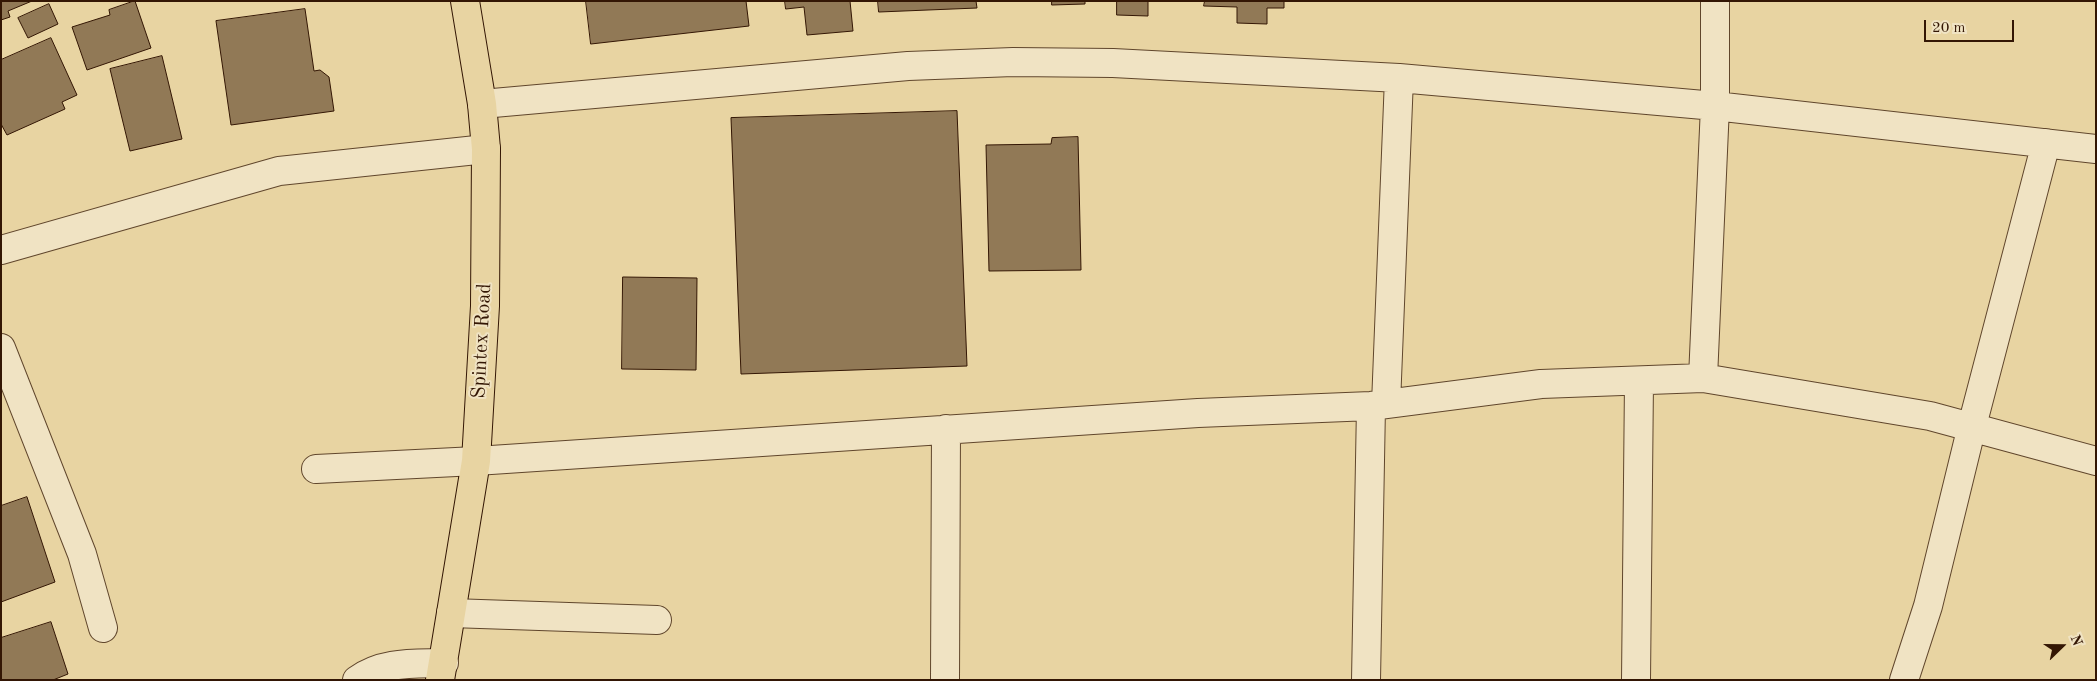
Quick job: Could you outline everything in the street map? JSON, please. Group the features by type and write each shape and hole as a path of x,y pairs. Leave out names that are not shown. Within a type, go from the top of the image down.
{"main road":[{"name":"Spintex Road","path":"442,671 476,462 485,306 486,149 482,104 465,1"}],"street":[{"path":"1703,378 1716,106 1715,1"},
{"path":"482,104 908,66 1013,62 1113,62 1399,78 1716,106 2096,149"},
{"path":"1366,680 1379,405 1399,78"},
{"path":"1904,680 1928,606 1972,426 2046,143"},
{"path":"1,250 279,171 486,149"},
{"path":"1,348 9,390 82,554 103,628"},
{"path":"316,469 476,462 1198,413 1379,405 1541,384 1703,378 1930,416 2096,461"},
{"path":"1636,680 1639,381"},
{"path":"945,680 946,429"},
{"path":"450,614 657,620"},
{"path":"357,680 369,671 386,666 442,671"}],"building":[{"path":"1,1 32,1 8,11 10,17 1,20"},
{"path":"135,1 151,48 87,70 72,27 110,15 109,10"},
{"path":"586,1 746,1 749,26 591,44"},
{"path":"785,1 850,1 853,31 807,35 804,7 786,9"},
{"path":"878,1 976,1 977,8 879,12"},
{"path":"1052,1 1085,1 1085,4 1052,5"},
{"path":"1117,1 1148,1 1148,16 1117,15"},
{"path":"1205,1 1284,1 1284,8 1267,8 1267,24 1237,23 1237,7 1204,6"},
{"path":"49,4 58,24 28,38 18,18"},
{"path":"305,9 314,71 320,70 329,77 334,111 231,125 216,21"},
{"path":"51,38 77,95 62,102 65,109 7,135 1,124 1,60"},
{"path":"162,56 182,139 130,151 110,69"},
{"path":"957,111 967,366 741,374 731,118"},
{"path":"1078,137 1081,270 989,271 986,145 1051,144 1052,138"},
{"path":"623,277 697,278 696,370 622,369"},
{"path":"27,497 55,582 1,602 1,506"},
{"path":"51,622 68,674 53,680 1,680 1,638"}]}
